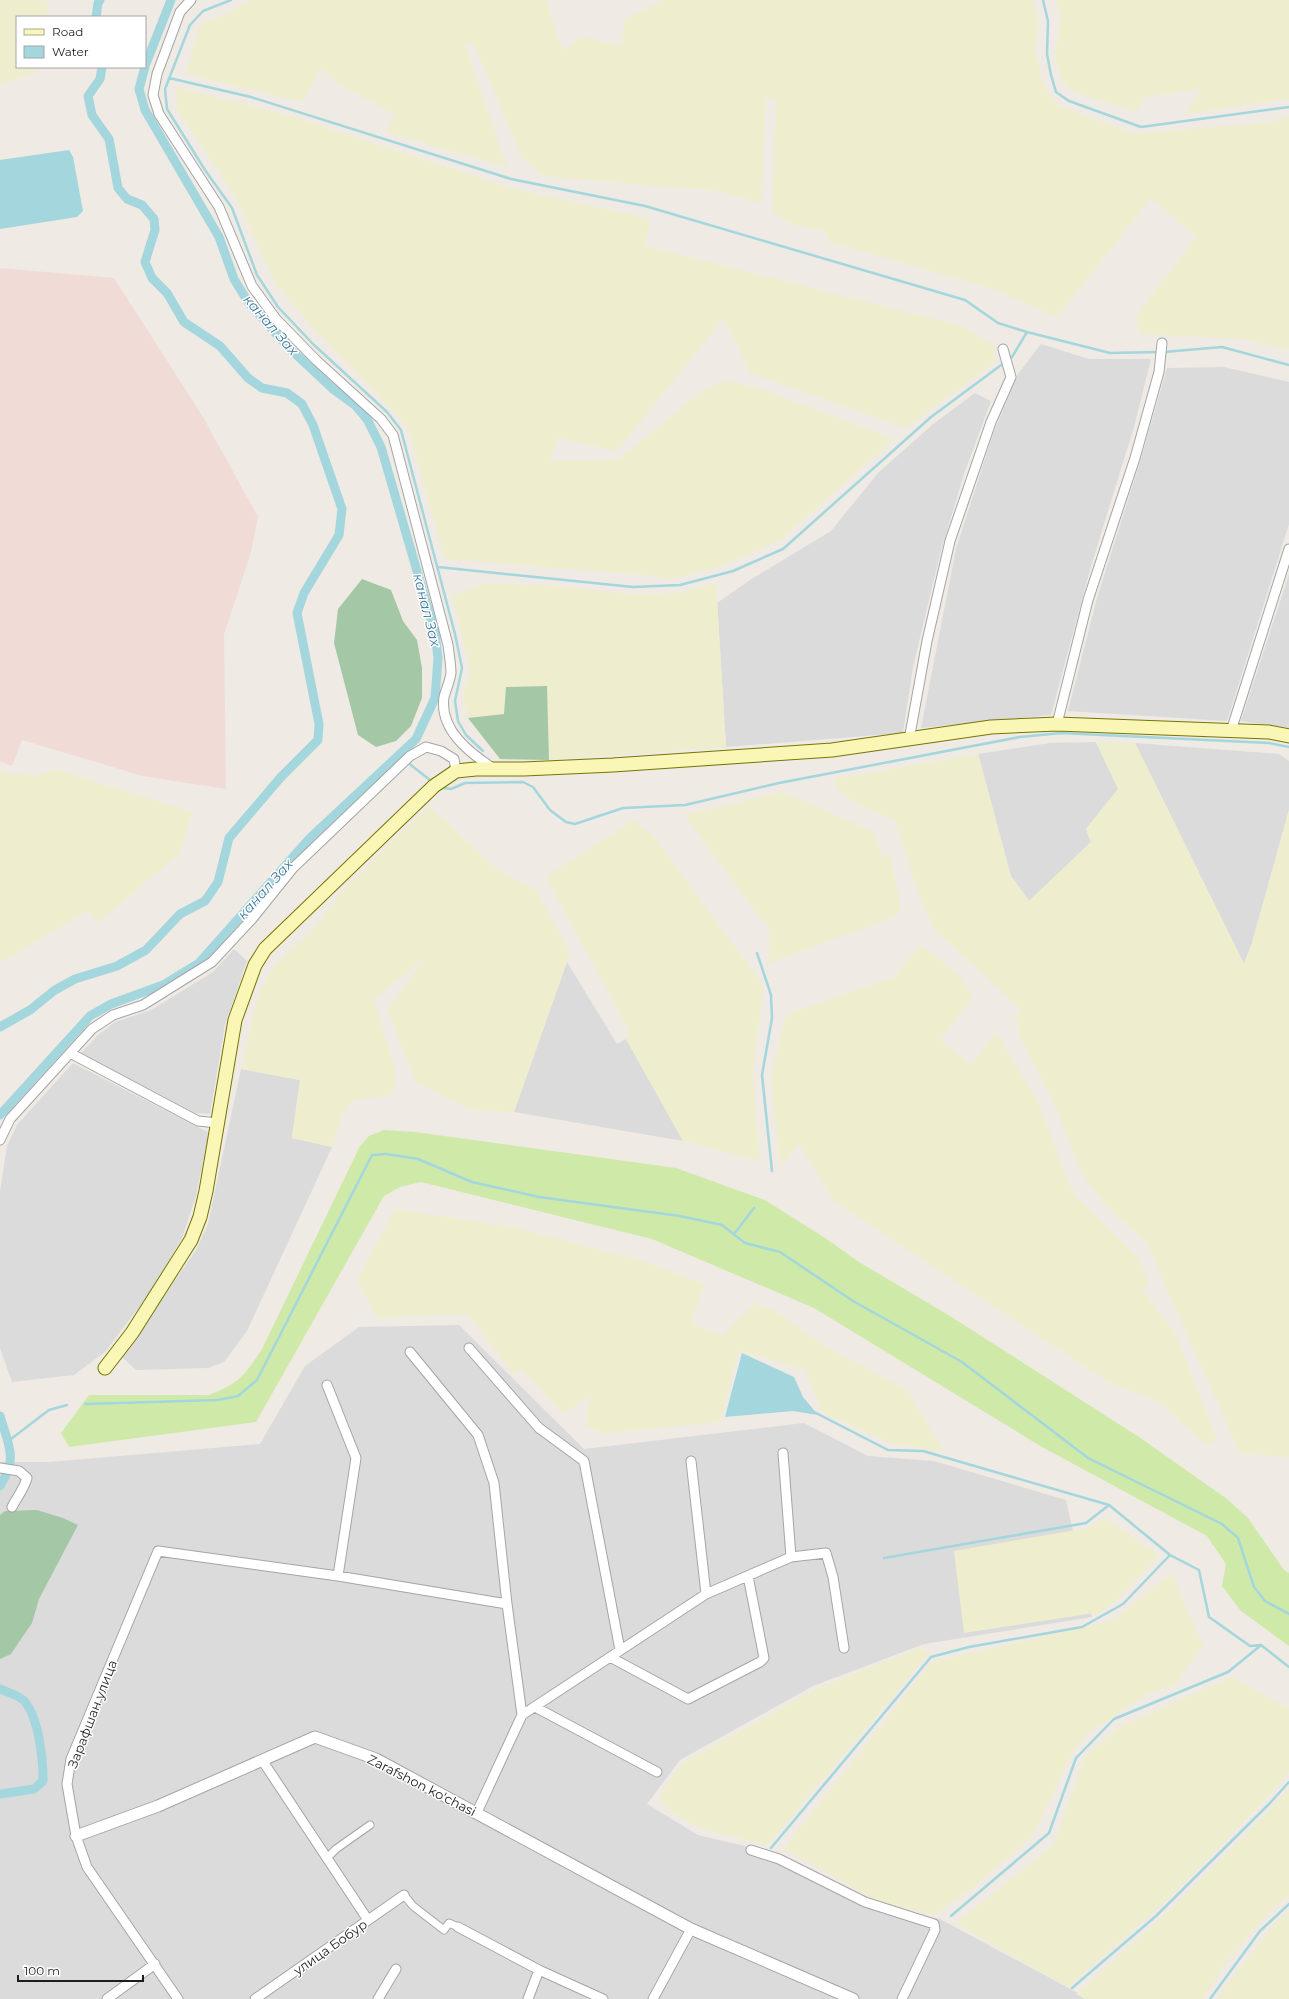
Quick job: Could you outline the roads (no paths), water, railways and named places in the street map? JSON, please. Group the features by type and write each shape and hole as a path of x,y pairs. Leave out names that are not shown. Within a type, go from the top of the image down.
{"main road":[{"path":"105,1368 132,1333 191,1240 200,1217 206,1191 235,1020 255,965 265,949 455,765 476,769 524,770 832,750 991,727 1057,724 1269,732 1289,736"}],"street":[{"path":"191,0 180,12 157,74 153,95 159,114 219,207 252,286 272,314 316,360 381,419 393,435 448,645 451,674 444,698 445,717 456,738 471,754 494,769"},
{"path":"1057,724 1088,600 1135,458 1159,372 1162,343"},
{"path":"909,740 927,641 950,541 991,422 1011,377 1003,349"},
{"path":"1231,731 1289,549"},
{"path":"0,1140 10,1119 92,1029 113,1015 143,1005 212,962 252,919 293,868 410,756 426,747 441,751 455,765 471,754"},
{"path":"70,1053 198,1121 218,1123"},
{"path":"469,1348 539,1428 584,1461 620,1650"},
{"path":"410,1352 478,1435 494,1483 507,1604 522,1715"},
{"path":"327,1385 356,1458 338,1576 507,1604"},
{"path":"784,1453 791,1557"},
{"path":"691,1461 706,1594"},
{"path":"0,1468 20,1471 27,1478 25,1487 18,1495 12,1507"},
{"name":"Зарафшан улица","path":"178,1999 87,1867 76,1836 67,1784 71,1760 158,1551 338,1576"},
{"path":"476,1812 522,1715 706,1594 791,1557 826,1553 834,1577 844,1648"},
{"path":"610,1657 688,1699 760,1662 764,1658 748,1576"},
{"path":"535,1707 657,1772"},
{"name":"Zarafshon ko'chasi","path":"76,1836 158,1806 315,1737 376,1758 691,1929 851,1999"},
{"path":"262,1760 368,1920"},
{"path":"327,1858 336,1849 370,1825"},
{"path":"750,1850 779,1859 865,1902 934,1924 935,1930 902,1999"},
{"path":"404,1895 413,1906 444,1930 449,1923 539,1970 603,1999"},
{"name":"улица Бобур","path":"255,1999 404,1895"},
{"path":"653,1999 691,1929"},
{"path":"107,1999 155,1964"},
{"path":"378,1999 396,1969"},
{"path":"528,1999 539,1970"}],"water":[{"path":"69,150 73,157 83,211 77,217 0,229 0,160"},
{"path":"742,1353 794,1377 803,1397 818,1415 793,1411 725,1417"}],"waterway":[{"path":"96,16 98,3 100,0"},
{"name":"канал Зах","path":"146,63 171,0"},
{"path":"231,0 203,11 190,25 165,89 167,109 205,170 232,208 257,275 278,307 313,344 387,412 401,430 455,634 462,668 455,701 458,721 466,735 483,751"},
{"path":"1043,0 1048,21 1047,54 1051,75 1056,92 1069,101 1141,127 1289,107"},
{"path":"0,1027 30,1010 55,990 75,979 117,966 146,950 180,914 205,901 218,882 229,838 281,777 318,740 319,724 297,613 304,593 339,535 342,509 313,425 302,404 287,393 262,388 248,378 220,346 184,322 167,293 152,278 145,262 155,230 154,219 142,205 127,199 118,188 109,139 92,115 88,96 100,79 102,68"},
{"name":"канал Зах","path":"0,1115 90,1016 111,1004 163,985 199,963 310,838 416,739 435,698 438,658 435,633 381,447 367,419 355,405 333,389 288,347 248,302 234,279 219,237 145,110 139,89 145,68"},
{"path":"169,78 251,97 511,179 645,206 965,300 998,323 1027,332 1110,353 1159,352"},
{"path":"438,567 633,587 680,585 733,571 783,549 931,417 1012,357 1027,332"},
{"path":"1164,352 1222,347 1289,365"},
{"path":"443,788 451,789 465,783 523,782 533,787 550,810 566,822 575,824 623,808 685,805 779,783 1020,737 1061,733 1269,743 1289,747"},
{"path":"407,762 430,780"},
{"path":"757,953 771,995 772,1018 762,1075 772,1171"},
{"path":"85,1404 218,1400 238,1396 257,1380 372,1155 386,1154 418,1159 472,1182 539,1197 680,1216 722,1225 745,1243 780,1252 853,1301 962,1362 1088,1458 1222,1524 1238,1538 1254,1587 1265,1601 1289,1614"},
{"path":"734,1234 754,1208"},
{"path":"7,1442 49,1410 67,1405"},
{"path":"814,1412 888,1450 923,1451 1109,1505 1170,1555 1199,1570 1209,1617 1250,1646 1261,1645 1289,1667"},
{"path":"0,1416 10,1452 9,1467 0,1486"},
{"path":"884,1558 1086,1523 1109,1505"},
{"path":"771,1848 931,1657 969,1647 1082,1627 1123,1604 1170,1555"},
{"path":"951,1916 1049,1833 1076,1758 1114,1719 1228,1672 1260,1646"},
{"path":"0,1689 14,1694 23,1700 30,1709 34,1718 39,1740 43,1781 34,1789 0,1794"},
{"path":"1072,1988 1156,1916 1270,1803 1289,1782"},
{"path":"1210,1999 1260,1931 1289,1904"}]}
